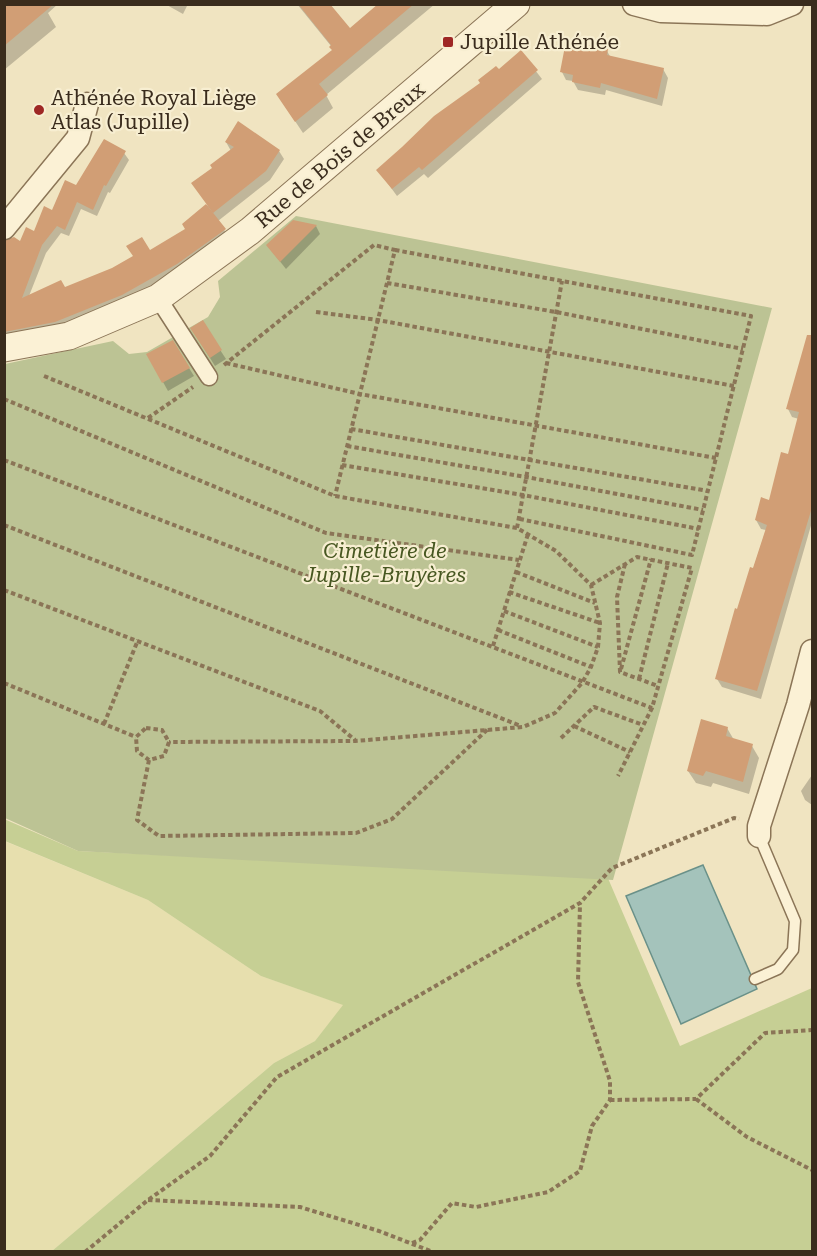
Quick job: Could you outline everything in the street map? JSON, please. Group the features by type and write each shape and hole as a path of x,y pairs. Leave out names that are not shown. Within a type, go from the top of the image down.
{"street":[{"name":"Rue de Bois de Breux","path":"4,348 69,336 158,298 250,231 516,4"},
{"path":"634,4 661,11 767,14 792,4"},
{"path":"4,228 78,138 87,104"},
{"path":"158,298 209,376"},
{"path":"759,831 806,709 813,651"}],"lane":[{"path":"755,979 778,969 793,951 795,921 759,831"}],"path":[{"path":"147,418 209,376 374,245 751,316 692,555 520,519"},
{"path":"335,495 395,250"},
{"path":"517,528 562,281"},
{"path":"387,283 556,312 743,349"},
{"path":"316,312 378,320 734,387"},
{"path":"226,363 360,394 716,458"},
{"path":"44,376 335,495 517,528 556,551 591,585 600,623 598,647 591,667 582,683 555,713 523,727 355,741 169,742"},
{"path":"4,399 326,533 519,560"},
{"path":"351,429 708,491"},
{"path":"347,446 703,510"},
{"path":"4,460 652,708"},
{"path":"342,465 523,495 699,529"},
{"path":"4,525 523,727"},
{"path":"493,646 528,534"},
{"path":"591,585 637,557 692,568 652,708 618,776"},
{"path":"620,672 651,559"},
{"path":"639,679 668,563"},
{"path":"620,672 617,597 625,564"},
{"path":"516,572 595,603"},
{"path":"4,590 320,711 355,741"},
{"path":"509,592 600,623"},
{"path":"504,611 598,647"},
{"path":"498,630 591,667"},
{"path":"104,724 138,640"},
{"path":"620,672 658,686"},
{"path":"4,683 136,737"},
{"path":"561,738 594,707 643,725"},
{"path":"574,726 630,752"},
{"path":"136,737 146,728 162,730 169,742 164,756 149,760"},
{"path":"149,760 137,820 159,836 356,833 392,819 489,729"},
{"path":"136,737 137,751 149,760"},
{"path":"85,1251 148,1200 210,1156 277,1077 580,903 612,868 734,818 759,831"},
{"path":"412,1243 420,1240 452,1203 476,1207 548,1192 580,1171 592,1126 610,1100 610,1081 578,982 580,903"},
{"path":"696,1099 765,1033 813,1030"},
{"path":"610,1100 696,1099 747,1137 813,1170"},
{"path":"148,1200 300,1207 433,1251"}],"shaded area":[{"path":"4,841 148,900 261,976 344,1005 315,1041 274,1063 52,1251 5,1251"}],"green space":[{"name":"Cimetière de Jupille-Bruyères","path":"296,216 772,308 613,880 78,851 5,818 5,364 113,341 129,354 147,352 208,317 220,297 218,281"},
{"path":"4,819 78,851 607,876 680,1046 812,988 812,1251 52,1251 274,1063 315,1041 343,1005 261,976 148,900 5,841"}],"water":[{"path":"703,865 757,989 681,1024 626,896"}],"building":[{"path":"4,4 54,4 4,46"},
{"path":"298,4 330,4 350,28 378,4 414,4 319,84 328,95 295,122 276,94 332,50 329,47 331,45"},
{"path":"566,41 608,49 607,55 664,68 657,99 601,83 600,88 572,82 573,75 560,72"},
{"path":"521,50 538,70 422,170 419,167 392,189 376,170 434,116 480,83 478,80 496,66 499,69"},
{"path":"238,121 280,150 266,171 213,213 191,183 212,168 210,165 234,147 225,142"},
{"path":"104,139 126,151 106,186 104,185 93,210 77,202 65,230 57,226 42,245 22,298 61,280 65,287 112,268 133,256 126,246 142,237 150,250 185,229 182,224 206,204 226,229 177,264 122,295 55,322 4,332 4,241 14,237 20,241 26,227 34,231 44,206 52,210 65,180 76,185"},
{"path":"293,220 317,225 280,262 266,245"},
{"path":"203,320 222,350 210,358 190,328"},
{"path":"807,335 813,335 813,504 757,691 715,679 735,608 737,609 750,567 753,568 767,525 755,520 761,497 769,500 781,452 788,454 799,412 786,409"},
{"path":"173,340 190,368 162,383 146,354"},
{"path":"701,719 728,727 726,736 753,744 743,782 706,771 703,776 687,771"}],"place":[{"name":"Jupille Athénée","path":"448,42"},
{"name":"Athénée Royal Liège Atlas (Jupille)","path":"39,110"}]}
